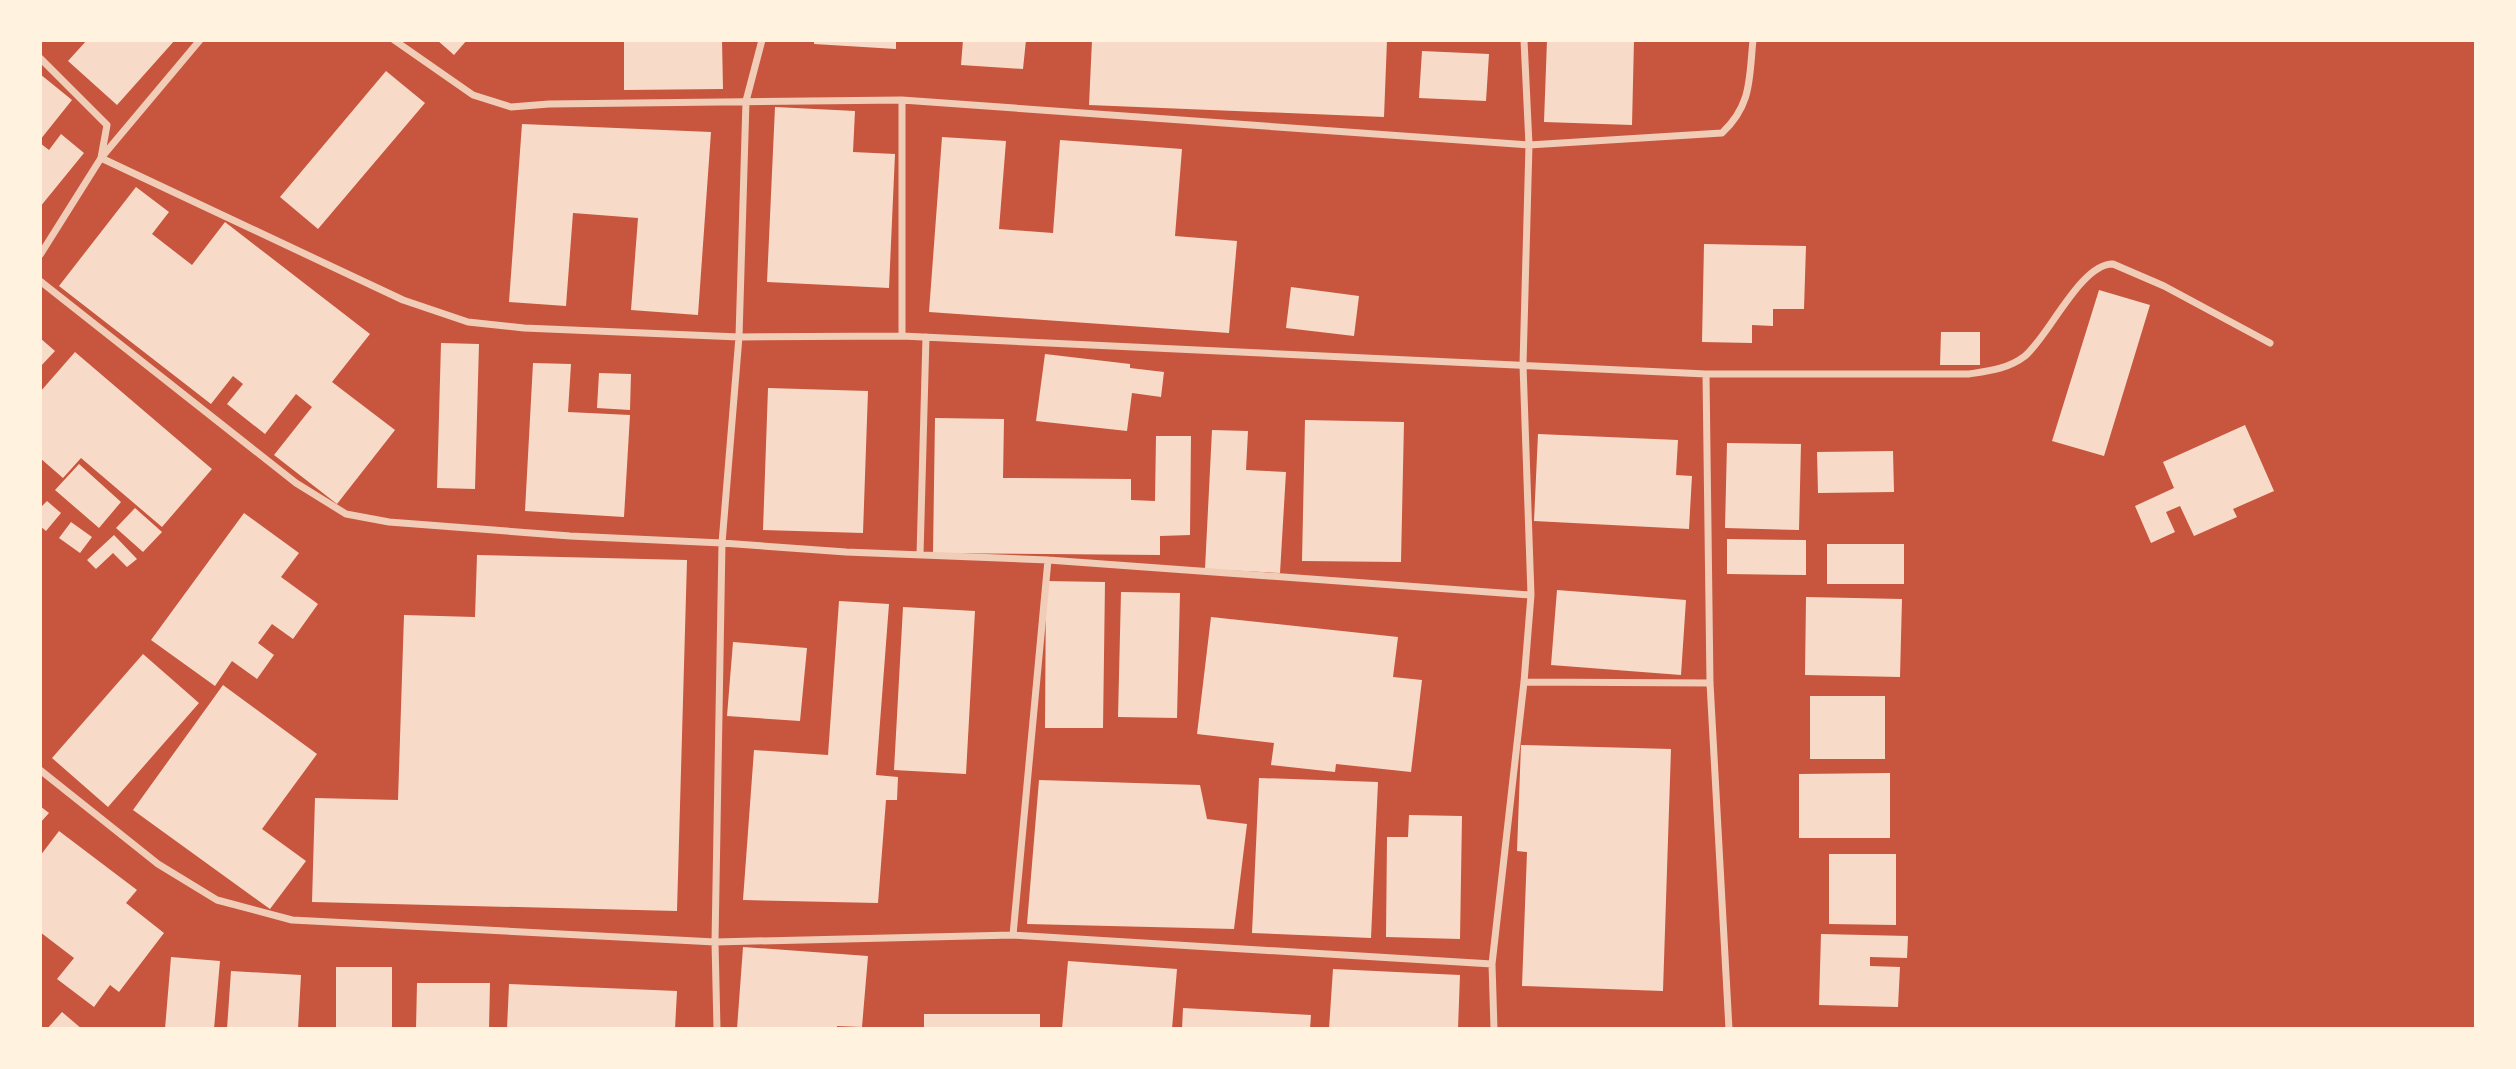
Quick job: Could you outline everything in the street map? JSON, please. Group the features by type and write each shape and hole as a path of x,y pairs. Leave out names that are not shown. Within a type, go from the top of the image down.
{"street":[{"path":"40,255 101,158 200,40"},
{"path":"394,40 473,95 511,107 549,104 902,100 1530,145 1722,133 1737,119 1744,105 1752,40"},
{"path":"717,1029 715,942 722,543 740,337 746,101 761,40"},
{"path":"1494,1029 1492,964 1524,682 1531,595 1523,365 1530,145 1524,40"},
{"path":"40,58 107,125 101,158"},
{"path":"902,100 902,336"},
{"path":"101,158 403,300 468,322 524,328 740,337 902,336 1706,374 1969,374 2003,369 2025,355 2085,279 2099,267 2113,264 2164,286 2270,343"},
{"path":"40,281 296,483 346,514 389,522 570,536 1048,560 1531,595"},
{"path":"920,555 926,337"},
{"path":"1706,374 1710,683 1729,1029"},
{"path":"1013,935 1048,560"},
{"path":"1524,682 1710,683"},
{"path":"40,771 158,864 217,900 292,920 715,942 1013,935 1492,964"}],"building":[{"path":"87,40 175,40 117,105 68,61"},
{"path":"437,40 467,40 454,55"},
{"path":"624,40 722,40 723,89 624,90"},
{"path":"814,40 896,40 896,49 814,44"},
{"path":"963,40 1026,40 1023,69 961,65"},
{"path":"1092,40 1387,40 1384,117 1089,105"},
{"path":"1547,40 1634,40 1632,125 1544,122"},
{"path":"1422,51 1489,54 1486,101 1419,98"},
{"path":"386,71 425,103 318,229 280,197"},
{"path":"40,74 72,100 40,140"},
{"path":"775,107 855,111 853,152 895,154 889,288 767,282"},
{"path":"522,124 711,132 698,315 631,310 638,218 573,213 566,306 509,302"},
{"path":"61,134 84,153 40,207 40,143 49,150"},
{"path":"942,137 1006,141 999,229 1053,233 1060,140 1182,149 1175,236 1237,241 1229,333 929,312"},
{"path":"136,187 169,212 152,234 192,265 225,222 370,334 332,382 395,430 337,504 274,455 312,407 296,394 265,434 227,404 243,384 233,376 211,404 59,286"},
{"path":"1704,244 1806,246 1804,309 1773,309 1773,326 1752,325 1752,343 1702,342"},
{"path":"1291,287 1359,296 1354,336 1286,328"},
{"path":"2099,290 2150,305 2104,456 2052,441"},
{"path":"1941,332 1980,332 1980,365 1940,365"},
{"path":"40,338 55,351 40,367"},
{"path":"441,343 479,344 475,489 437,488"},
{"path":"75,352 212,469 162,527 81,458 63,478 40,458 40,392"},
{"path":"1045,354 1130,364 1130,368 1164,372 1161,397 1132,393 1127,431 1036,421"},
{"path":"533,363 571,364 568,412 630,415 624,517 525,511"},
{"path":"599,373 631,374 630,410 597,408"},
{"path":"768,388 868,391 863,533 763,530"},
{"path":"935,418 1004,419 1003,478 1131,479 1131,500 1155,501 1156,436 1191,436 1190,535 1160,536 1160,555 933,553"},
{"path":"1305,420 1404,422 1401,562 1302,561"},
{"path":"2245,425 2274,491 2233,509 2237,517 2194,536 2180,506 2166,512 2175,532 2151,543 2135,506 2174,488 2163,462"},
{"path":"1212,430 1248,431 1246,470 1286,472 1280,573 1205,569"},
{"path":"1538,434 1678,440 1676,475 1692,476 1689,529 1534,521"},
{"path":"1727,443 1801,444 1799,530 1725,528"},
{"path":"1893,451 1894,492 1818,493 1817,452"},
{"path":"79,464 121,502 99,528 55,490"},
{"path":"47,501 61,513 46,531 40,526 40,508"},
{"path":"135,508 162,532 143,552 116,528"},
{"path":"244,513 299,553 281,577 318,604 293,639 272,624 258,643 274,655 257,679 232,661 215,686 151,640"},
{"path":"71,522 92,537 80,553 59,538"},
{"path":"114,535 137,559 127,567 113,553 96,569 87,560"},
{"path":"1727,539 1806,540 1806,575 1727,574"},
{"path":"1827,544 1904,544 1904,584 1827,584"},
{"path":"477,555 687,560 677,911 312,902 315,798 398,800 404,615 475,617"},
{"path":"1046,581 1105,582 1103,728 1045,728"},
{"path":"1557,590 1686,600 1681,675 1551,665"},
{"path":"1121,592 1180,593 1177,718 1118,717"},
{"path":"1806,597 1902,599 1900,677 1805,675"},
{"path":"839,601 889,604 876,775 898,777 897,800 886,800 878,903 743,900 754,750 828,755"},
{"path":"903,607 975,611 966,774 894,770"},
{"path":"1211,617 1398,637 1393,677 1422,680 1411,772 1336,764 1335,772 1271,765 1274,743 1197,734"},
{"path":"733,642 807,648 800,721 727,716"},
{"path":"143,654 199,703 108,807 52,758"},
{"path":"223,685 317,754 262,829 306,861 270,909 133,810"},
{"path":"1810,696 1885,696 1885,759 1810,759"},
{"path":"1521,745 1671,749 1663,991 1522,986 1527,852 1517,851"},
{"path":"1890,773 1890,838 1799,838 1799,774"},
{"path":"1259,778 1378,782 1371,938 1252,933"},
{"path":"1039,780 1200,785 1207,819 1247,824 1234,929 1027,924"},
{"path":"40,806 49,813 40,823"},
{"path":"1409,815 1462,816 1460,939 1386,937 1387,837 1408,837"},
{"path":"59,831 137,890 126,903 164,933 119,992 110,985 94,1007 57,979 74,958 40,932 40,856"},
{"path":"1829,854 1896,854 1896,925 1829,924"},
{"path":"1821,934 1908,936 1907,958 1870,957 1870,966 1900,967 1898,1007 1819,1005"},
{"path":"743,947 868,956 862,1027 737,1029"},
{"path":"171,957 220,961 214,1029 165,1029"},
{"path":"1068,961 1177,969 1172,1029 1062,1029"},
{"path":"336,967 392,967 392,1029 336,1029"},
{"path":"1333,969 1460,975 1458,1029 1329,1029"},
{"path":"231,971 301,975 298,1029 227,1029"},
{"path":"417,983 490,983 489,1029 416,1029"},
{"path":"509,984 677,991 675,1029 507,1029"},
{"path":"1183,1008 1311,1015 1310,1029 1182,1029"},
{"path":"62,1012 82,1029 47,1029"},
{"path":"924,1014 1040,1014 1040,1029 924,1029"}]}
